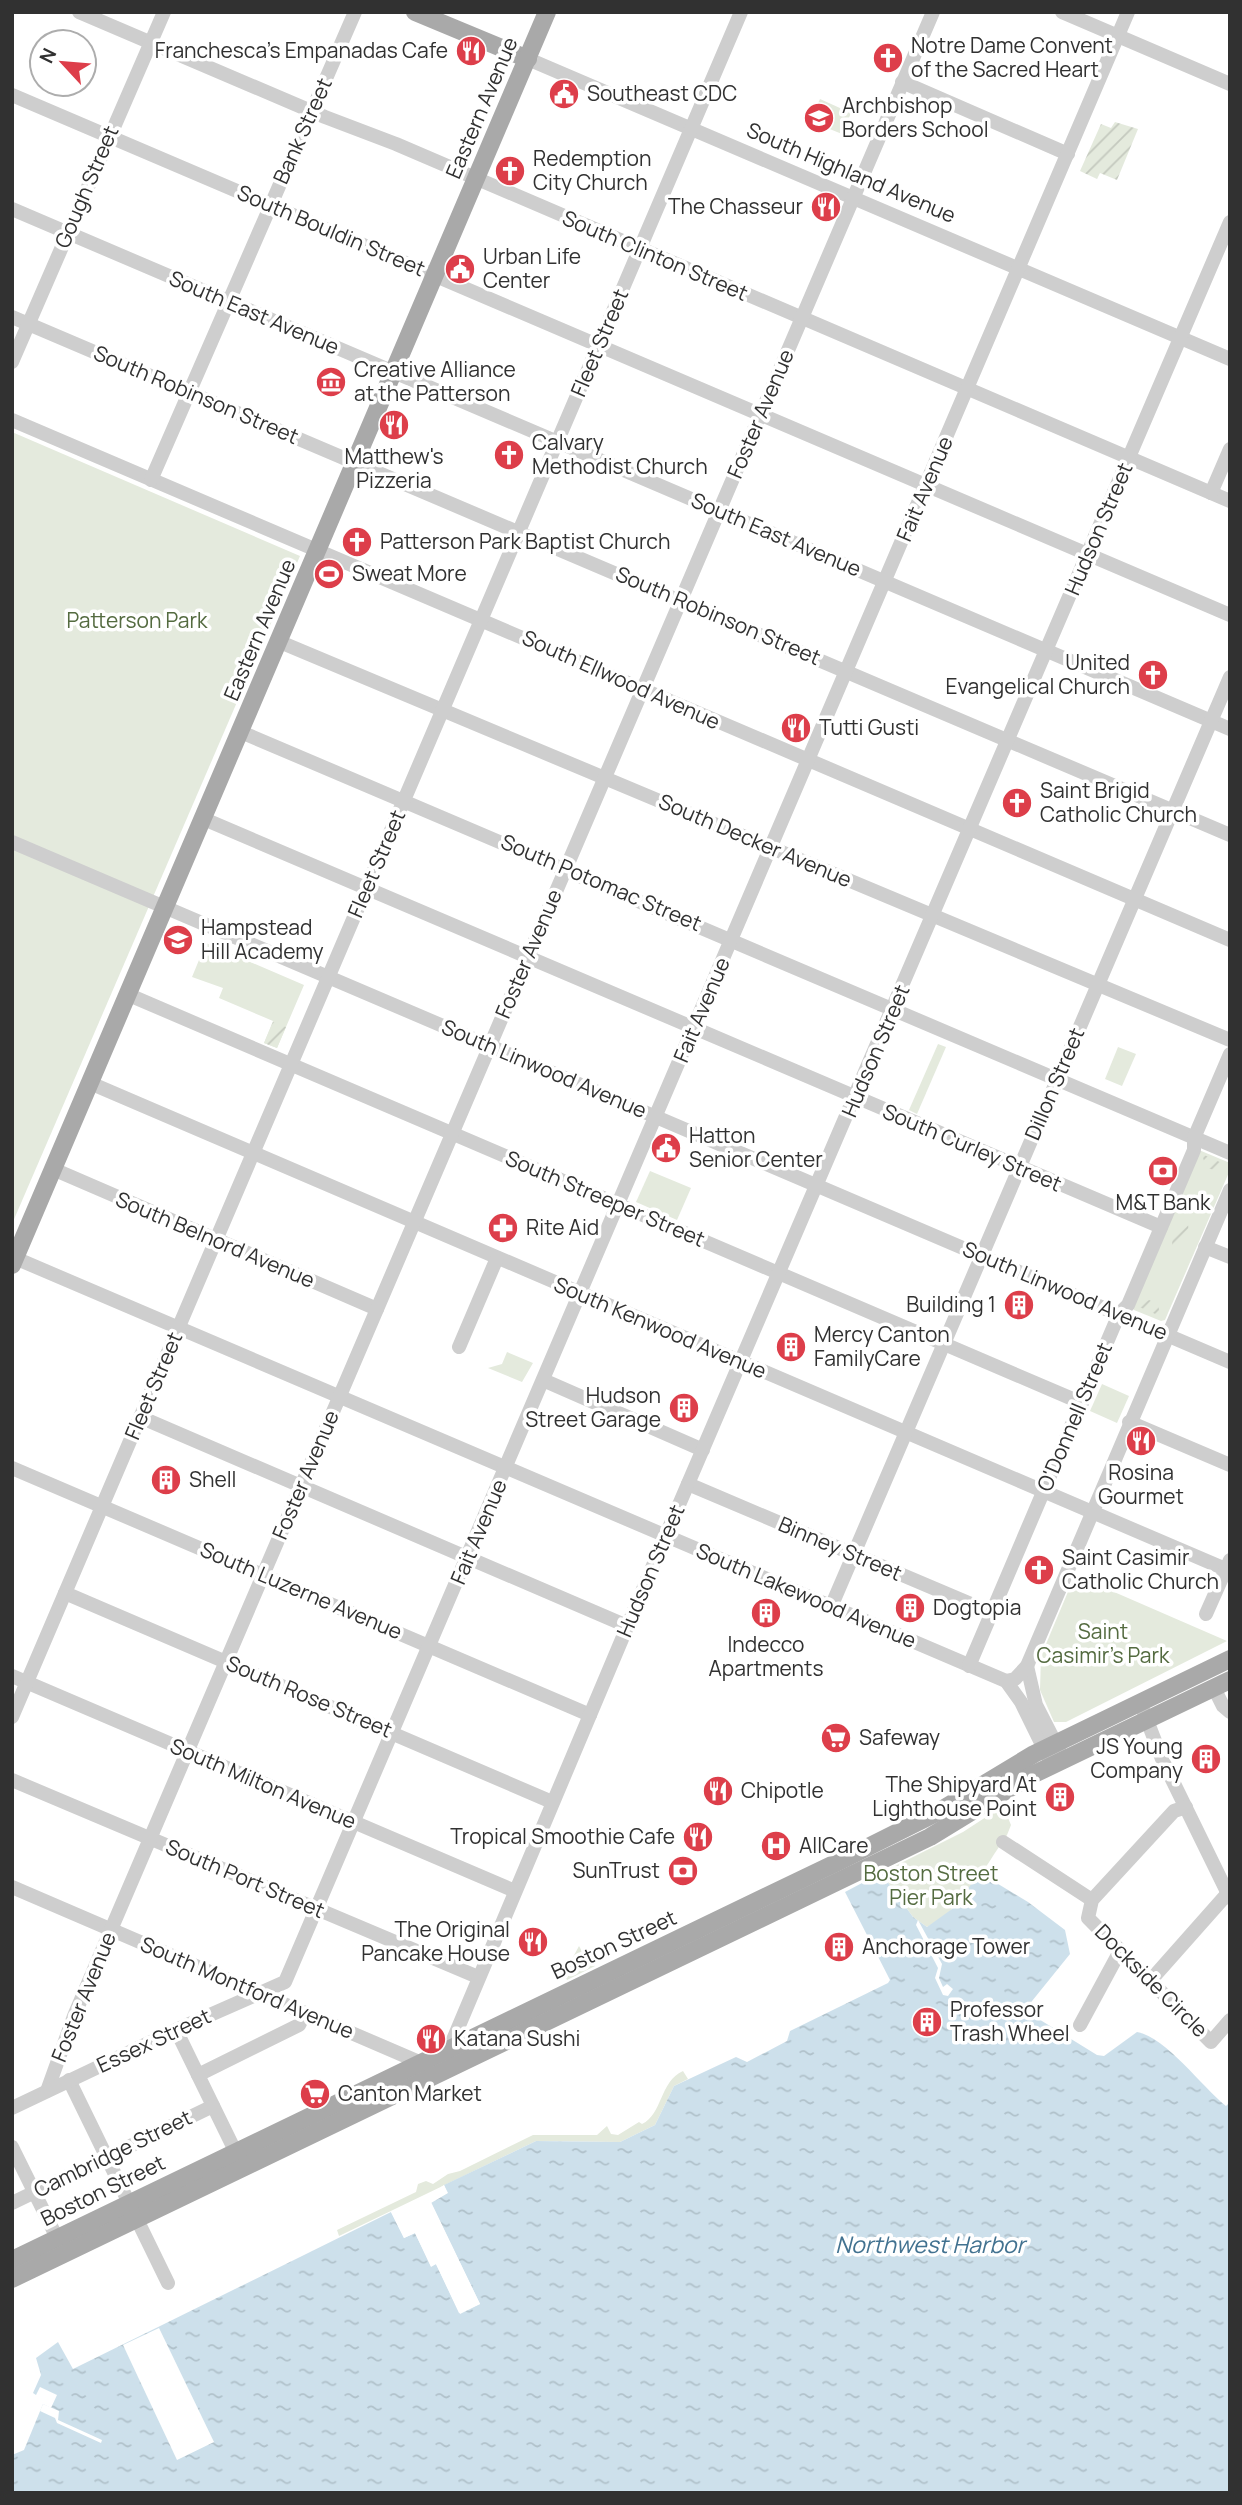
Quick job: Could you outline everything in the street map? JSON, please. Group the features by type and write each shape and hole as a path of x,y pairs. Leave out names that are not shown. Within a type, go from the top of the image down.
{"main road":[{"name":"South Highland Avenue","path":"415,12 528,59"},
{"name":"Eastern Avenue","path":"14,1262 547,12"},
{"name":"Boston Street","path":"12,2279 132,2212 240,2161 422,2063 938,1812 1050,1746 1230,1659"},
{"name":"Boston Street","path":"240,2161 286,2153 442,2073 930,1837 1058,1762 1222,1684"},
{"name":"Boston Street","path":"12,2260 57,2238 132,2212"}],"street":[{"name":"South Clinton Street","path":"79,12 1230,501"},
{"name":"Gough Street","path":"12,362 164,12"},
{"name":"Bank Street","path":"151,480 355,12"},
{"name":"Fleet Street","path":"12,1717 741,12"},
{"name":"Foster Avenue","path":"47,2091 74,2016 933,12"},
{"path":"1062,12 1230,84"},
{"name":"Fait Avenue","path":"260,1993 285,1982 1128,12"},
{"name":"South Highland Avenue","path":"528,59 1230,359"},
{"path":"902,82 1068,154"},
{"name":"South Bouldin Street","path":"12,95 1230,615"},
{"name":"South East Avenue","path":"12,209 1230,729"},
{"name":"Hudson Street","path":"442,2073 448,2050 478,1976 588,1714 818,1186 1230,223"},
{"name":"South Robinson Street","path":"12,317 1230,835"},
{"name":"South Ellwood Avenue","path":"12,420 1230,940"},
{"path":"1211,493 1230,449"},
{"name":"South Decker Avenue","path":"280,642 1230,1040"},
{"name":"Dillon Street","path":"831,1607 1230,677"},
{"name":"South Potomac Street","path":"241,732 733,939 1230,1153"},
{"name":"South Curley Street","path":"204,819 367,887 527,959 1161,1227"},
{"name":"South Linwood Avenue","path":"12,842 1230,1362"},
{"name":"South Streeper Street","path":"129,995 1082,1403"},
{"name":"O'Donnell Street","path":"969,1666 1119,1314 1128,1305 1194,1150 1194,1138 1230,1054"},
{"name":"South Kenwood Avenue","path":"90,1083 1091,1512 1228,1566"},
{"name":"South Belnord Avenue","path":"53,1169 377,1309"},
{"path":"1058,1762 1006,1681 1015,1679 1027,1666 1230,1190"},
{"path":"1205,1247 1230,1257"},
{"path":"459,1347 497,1258"},
{"name":"South Lakewood Avenue","path":"14,1262 178,1328 1006,1681"},
{"path":"543,1380 703,1450"},
{"path":"140,1417 627,1626"},
{"path":"1129,1422 1230,1465"},
{"name":"South Luzerne Avenue","path":"12,1468 588,1714"},
{"name":"Binney Street","path":"688,1484 992,1613"},
{"path":"1206,1614 1228,1566"},
{"name":"South Rose Street","path":"65,1592 552,1802"},
{"path":"1027,1666 1036,1705 1050,1746"},
{"name":"South Milton Avenue","path":"12,1676 515,1891"},
{"path":"1222,1684 1223,1706 1230,1712"},
{"path":"1140,1702 1162,1759 1229,1895 1150,1982"},
{"name":"South Port Street","path":"12,1780 478,1976"},
{"name":"Dockside Circle","path":"1186,1807 1174,1811 1092,1900 1088,1918 1211,2042 1230,2020"},
{"path":"1003,1842 1092,1900"},
{"name":"South Montford Avenue","path":"12,1887 442,2073"},
{"path":"1080,2025 1120,1951"},
{"name":"Essex Street","path":"16,2102 47,2091 260,1993"},
{"path":"198,2075 299,2025 305,2012"},
{"path":"176,2030 240,2161"},
{"path":"69,2080 168,2283"},
{"name":"Cambridge Street","path":"12,2203 213,2106"},
{"path":"12,2147 57,2238"}],"green space":[{"path":"820,99 851,113 842,134 810,121"},
{"path":"1115,122 1138,129 1117,180 1100,173 1097,179 1080,171 1101,124 1111,128"},
{"name":"Patterson Park","path":"12,432 300,556 12,1224"},
{"path":"206,943 304,985 277,1048 264,1043 273,1021 219,998 223,988 192,977"},
{"path":"273,1022 286,1027 277,1048 264,1043"},
{"path":"938,1044 946,1047 917,1114 909,1110"},
{"path":"1118,1047 1136,1054 1122,1086 1105,1079"},
{"path":"1199,1150 1230,1163 1230,1170 1165,1320 1161,1321 1134,1310 1131,1305"},
{"path":"1202,1154 1224,1164 1215,1170 1206,1168"},
{"path":"650,1171 691,1188 677,1220 636,1202"},
{"path":"1183,1223 1188,1224 1189,1236 1183,1247 1176,1249 1172,1245 1173,1234"},
{"path":"1149,1300 1158,1304 1160,1316 1137,1306"},
{"path":"507,1352 533,1363 522,1382 488,1368 502,1364"},
{"path":"1102,1384 1129,1396 1117,1423 1090,1411"},
{"name":"Saint Casimir's Park","path":"1075,1575 1227,1641 1066,1722 1054,1722 1040,1690 1041,1656"},
{"name":"Boston Street Pier Park","path":"1003,1806 1011,1825 1007,1835 963,1898 927,1927 913,1917 881,1873 963,1832"},
{"path":"579,1946 588,1962 592,1960 595,1966 567,1980 564,1974"},
{"path":"683,2071 688,2079 674,2086 655,2125 620,2142 536,2141 339,2236 337,2230 416,2192 418,2184 426,2181 433,2184 448,2174 460,2171 533,2135 597,2135 607,2126 611,2134 618,2135 639,2122 642,2124 654,2113 669,2083"}],"water":[{"name":"Northwest Harbor","path":"881,1873 913,1917 927,1927 952,1909 980,1873 1028,1902 1065,1930 1070,1954 1028,2006 1029,2013 1097,2055 1104,2056 1137,2032 1148,2036 1172,2053 1226,2106 1230,2102 1230,2493 12,2493 12,2455 24,2450 43,2404 51,2408 57,2395 40,2387 36,2395 33,2393 41,2375 36,2358 58,2342 73,2369 391,2212 404,2238 415,2233 431,2266 436,2264 459,2313 480,2304 431,2202 447,2193 444,2185 536,2141 620,2142 655,2125 674,2086 736,2057 747,2062 787,2041 790,2031 888,1983 890,1980 845,1892"}],"pier":[{"path":"918,1920 942,1964 939,1978 943,1987 947,1984 953,1989 948,1996 943,1995 935,1978 938,1968 916,1925"},
{"path":"444,2185 448,2193 431,2203 480,2304 460,2314 436,2264 431,2267 415,2233 404,2238 391,2212 394,2210 405,2234 418,2231 433,2262 439,2262 461,2309 476,2302 428,2203 443,2192 441,2187"},
{"path":"159,2328 214,2442 177,2460 123,2345"},
{"path":"43,2404 59,2411 58,2420 102,2440 101,2443 57,2423 55,2418 40,2411"}],"place":[{"name":"Franchesca's Empanadas Cafe","path":"471,51"},
{"name":"Notre Dame Convent of the Sacred Heart","path":"888,58"},
{"name":"Southeast CDC","path":"564,94"},
{"name":"Archbishop Borders School","path":"819,118"},
{"name":"Redemption City Church","path":"510,171"},
{"name":"The Chasseur","path":"826,207"},
{"name":"Urban Life Center","path":"460,269"},
{"name":"Creative Alliance at the Patterson","path":"331,382"},
{"name":"Matthew's Pizzeria","path":"394,425"},
{"name":"Calvary Methodist Church","path":"509,455"},
{"name":"Patterson Park Baptist Church","path":"357,542"},
{"name":"Sweat More","path":"329,574"},
{"name":"United Evangelical Church","path":"1153,675"},
{"name":"Tutti Gusti","path":"796,728"},
{"name":"Saint Brigid Catholic Church","path":"1017,803"},
{"name":"Hampstead Hill Academy","path":"178,940"},
{"name":"Hatton Senior Center","path":"666,1148"},
{"name":"M&T Bank","path":"1163,1171"},
{"name":"Rite Aid","path":"503,1228"},
{"name":"Building 1","path":"1019,1305"},
{"name":"Mercy Canton FamilyCare","path":"791,1347"},
{"name":"Hudson Street Garage","path":"684,1408"},
{"name":"Rosina Gourmet","path":"1141,1441"},
{"name":"Shell","path":"166,1480"},
{"name":"Saint Casimir Catholic Church","path":"1039,1570"},
{"name":"Dogtopia","path":"910,1608"},
{"name":"Indecco Apartments","path":"766,1613"},
{"name":"Safeway","path":"836,1738"},
{"name":"JS Young Company","path":"1206,1759"},
{"name":"Chipotle","path":"718,1791"},
{"name":"The Shipyard At Lighthouse Point","path":"1060,1797"},
{"name":"Tropical Smoothie Cafe","path":"698,1837"},
{"name":"AllCare","path":"776,1846"},
{"name":"SunTrust","path":"683,1871"},
{"name":"The Original Pancake House","path":"533,1942"},
{"name":"Anchorage Tower","path":"839,1947"},
{"name":"Professor Trash Wheel","path":"927,2022"},
{"name":"Katana Sushi","path":"431,2039"},
{"name":"Canton Market","path":"315,2094"}]}
